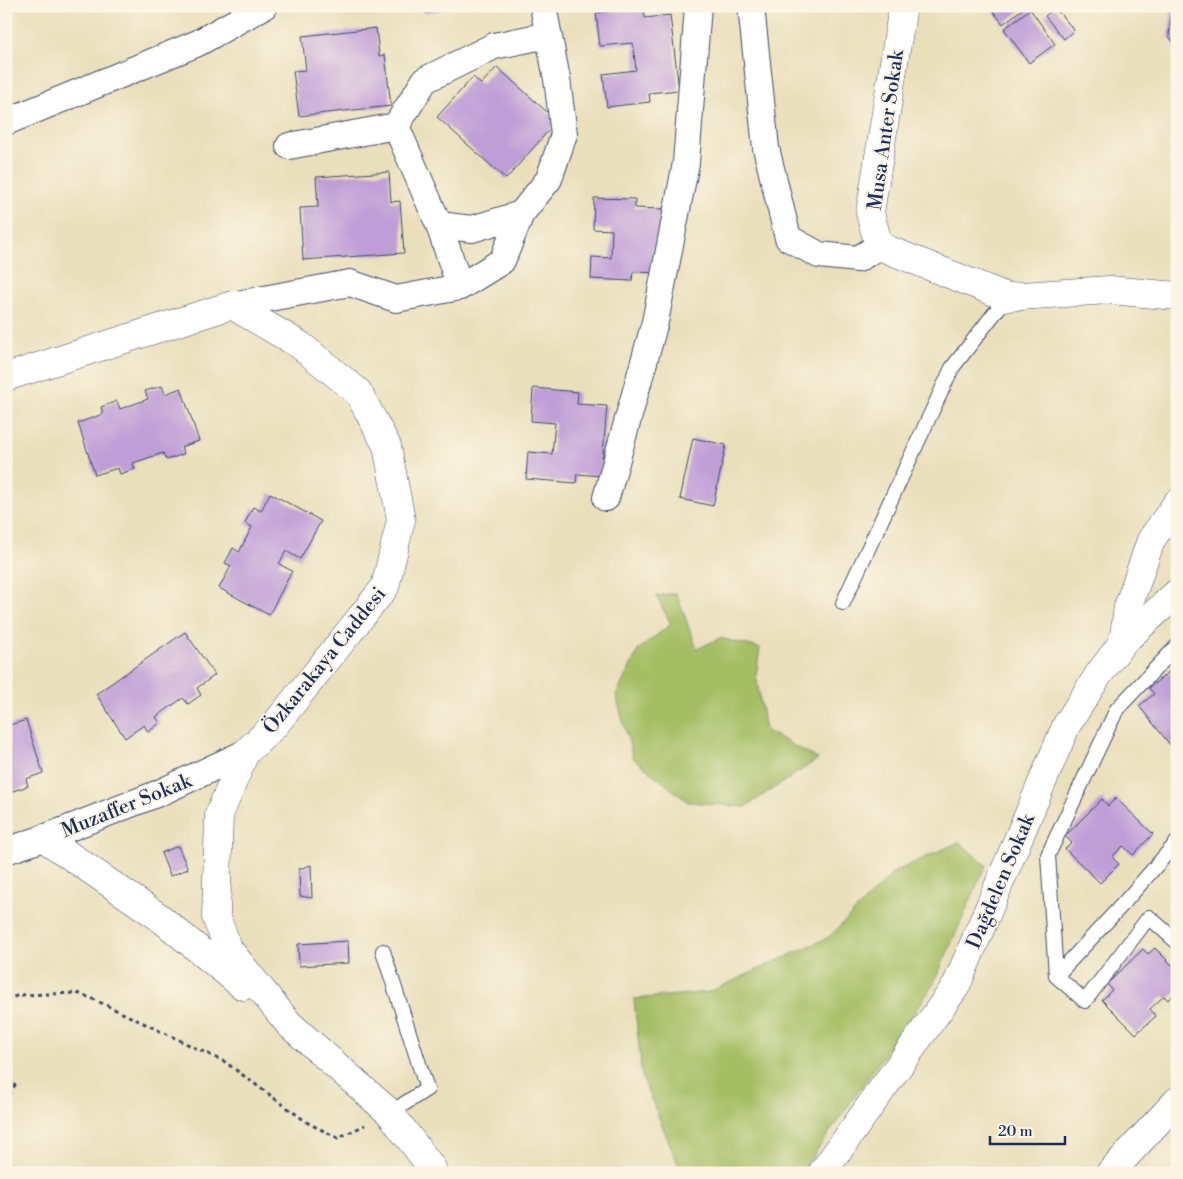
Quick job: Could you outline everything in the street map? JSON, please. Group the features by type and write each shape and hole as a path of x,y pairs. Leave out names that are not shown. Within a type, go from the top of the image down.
{"street":[{"path":"6,122 198,43 264,6"},
{"path":"6,377 232,305 350,283 396,299 460,287 502,261 521,214 549,179 564,134 543,6"},
{"path":"606,498 655,322 684,173 698,6"},
{"path":"751,6 766,148 788,238 818,255 858,259 879,246 1007,297 1109,290 1177,296"},
{"name":"Musa Anter Sokak","path":"879,246 870,213 904,6"},
{"path":"289,146 396,126 425,80 494,46 548,35"},
{"path":"396,126 439,224 460,287"},
{"path":"439,224 472,229 521,214"},
{"name":"Özkarakaya Caddesi","path":"232,305 300,345 358,392 386,446 401,520 385,587 274,726 245,753 219,815 216,916 229,950 289,1024 390,1113 432,1168 433,1173"},
{"path":"1123,642 1128,607 1151,540 1177,503"},
{"name":"Dağdelen Sokak","path":"822,1173 956,986 1066,726 1099,674 1123,642 1177,593"},
{"name":"Muzaffer Sokak","path":"6,851 159,794 245,753"},
{"path":"44,838 159,917 289,1024"},
{"path":"1112,1170 1177,1101"}],"lane":[{"path":"843,603 952,368 1007,297"},
{"path":"1177,646 1117,709 1048,855 1056,976 1085,1001 1149,917 1177,942"},
{"path":"1056,976 1122,906 1177,842"},
{"path":"383,951 427,1089 390,1113"}],"path":[{"path":"6,1000 19,995 77,993 93,998 225,1062 308,1123 338,1138 390,1113"},
{"path":"6,1086 15,1086 6,1100"}],"green space":[{"path":"676,593 697,649 720,638 760,648 756,675 765,730 818,759 745,807 688,802 633,758 616,695 639,649 671,624 656,596"},
{"path":"959,842 986,865 932,987 801,1173 678,1173 679,1166 642,1077 634,999 709,992 829,937 894,872"}],"building":[{"path":"424,6 455,6 455,7 425,13"},
{"path":"989,6 1026,6 1003,24"},
{"path":"1172,6 1177,6 1177,48 1169,36"},
{"path":"644,8 645,18 670,15 679,90 649,93 650,102 607,107 603,74 636,70 633,43 600,46 596,13"},
{"path":"1055,8 1074,30 1064,39 1045,16"},
{"path":"1030,9 1055,44 1029,63 1004,29"},
{"path":"376,28 379,56 385,55 391,106 299,116 293,71 306,70 302,36"},
{"path":"497,67 557,121 506,179 437,117 473,77 481,84"},
{"path":"389,172 391,202 400,201 404,253 303,260 300,208 318,207 316,177"},
{"path":"594,198 635,199 635,208 663,209 661,273 633,272 632,281 591,279 592,257 611,258 612,230 593,229"},
{"path":"162,386 165,394 181,388 199,441 181,447 184,454 166,460 163,453 133,463 135,469 120,474 118,468 95,475 78,423 103,414 101,407 117,401 120,409 148,399 145,391"},
{"path":"533,388 578,392 577,404 607,406 601,476 577,474 576,483 526,479 528,452 552,454 555,423 531,421"},
{"path":"693,438 726,445 713,506 680,499"},
{"path":"270,493 321,521 300,559 286,551 279,564 292,571 269,615 219,588 231,566 225,563 233,548 239,552 252,527 245,523 253,507 261,511"},
{"path":"185,632 215,675 197,688 201,695 188,704 183,698 156,717 160,723 148,732 144,725 125,738 96,694"},
{"path":"1177,665 1177,741 1171,746 1139,706 1154,694 1149,688"},
{"path":"6,717 10,725 26,720 43,773 26,779 28,786 10,792 8,785 6,785"},
{"path":"1116,798 1153,834 1133,855 1123,846 1112,857 1119,864 1100,883 1065,849 1072,843 1065,836 1102,799 1108,806"},
{"path":"178,846 188,869 170,876 161,853"},
{"path":"311,865 312,898 300,896 299,869"},
{"path":"348,941 349,963 299,966 298,944"},
{"path":"1155,948 1177,970 1177,991 1168,1000 1164,996 1150,1009 1156,1016 1136,1034 1102,1000 1112,990 1107,984 1143,949 1148,954"}]}
